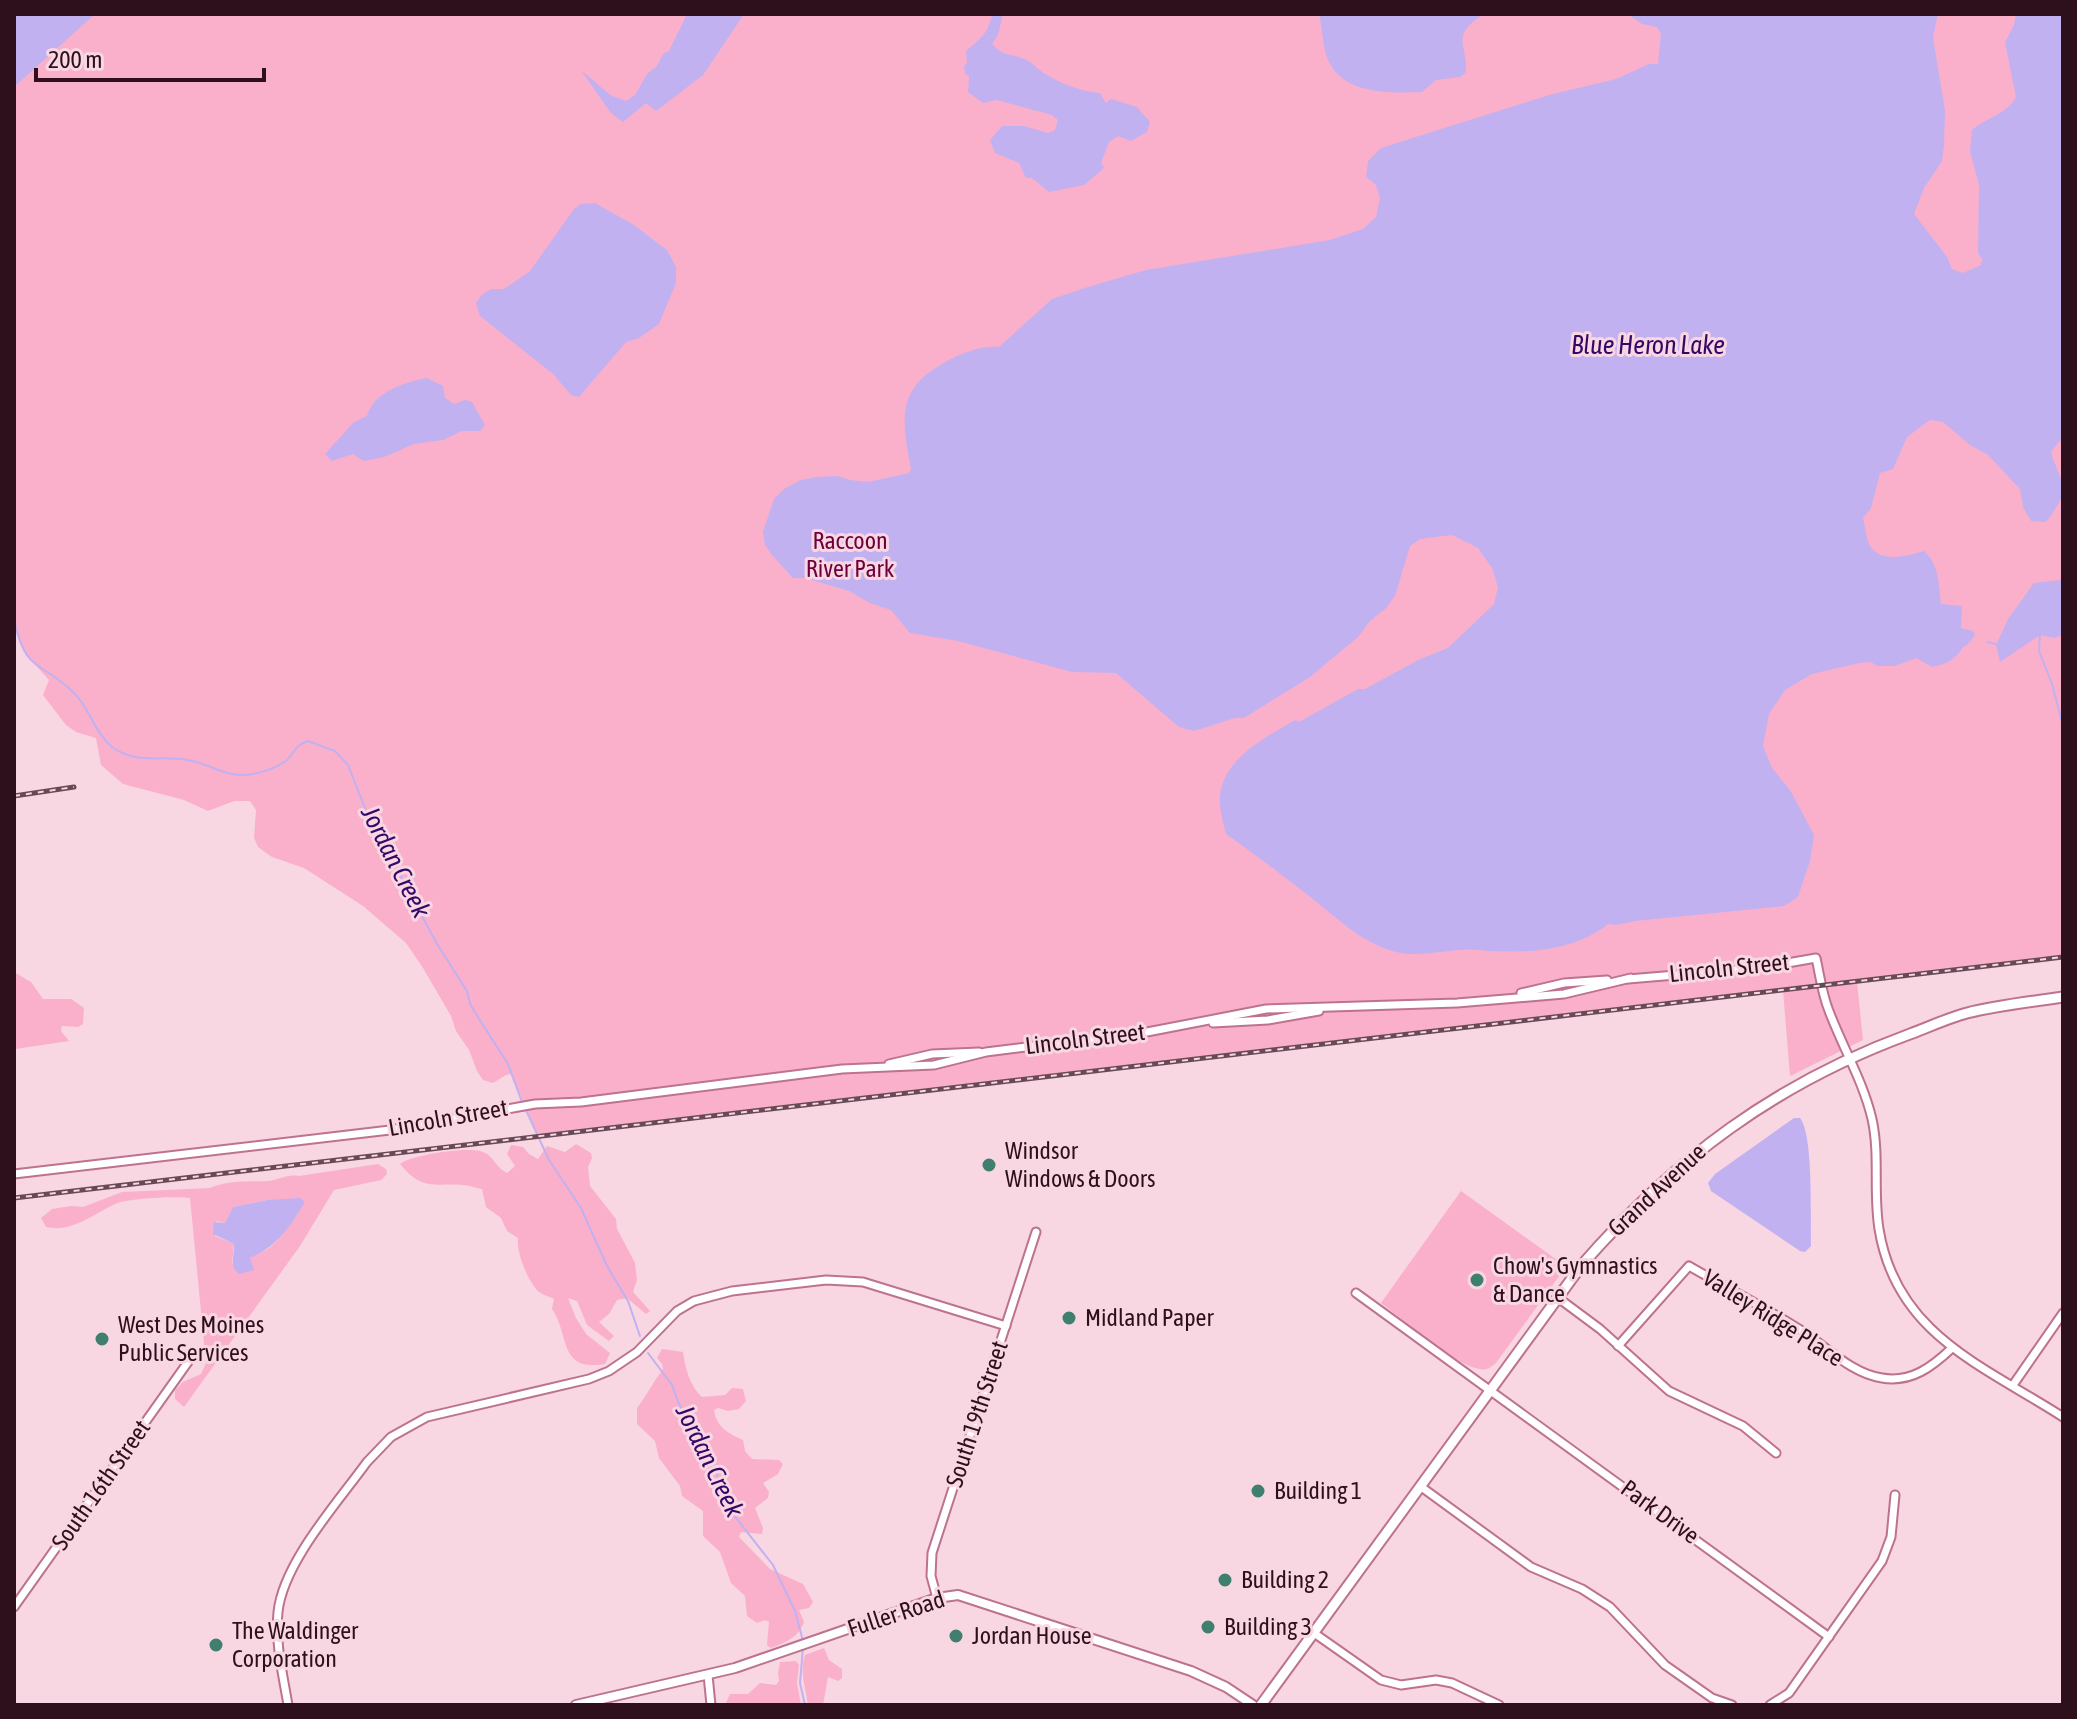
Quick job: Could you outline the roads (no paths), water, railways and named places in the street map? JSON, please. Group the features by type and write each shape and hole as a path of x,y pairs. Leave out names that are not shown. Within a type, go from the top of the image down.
{"main road":[{"name":"Grand Avenue","path":"1261,1705 1557,1297 1614,1228 1691,1155 1742,1117 1791,1087 1849,1058 1967,1013 2063,997"}],"street":[{"name":"Lincoln Street","path":"14,1174 390,1130 535,1104 581,1102 883,1065 934,1065 986,1052 1185,1025 1266,1009 1457,1003 1564,994 1631,978 1759,968 1816,958 1829,1010 1849,1058"},
{"path":"1849,1058 1865,1093 1872,1120 1876,1145 1878,1226 1886,1266 1900,1293 1931,1331 1952,1348 2063,1417"},
{"name":"South 19th Street","path":"937,1598 931,1576 932,1553 1036,1232"},
{"name":"Valley Ridge Place","path":"1618,1346 1689,1266 1800,1330 1851,1366 1871,1376 1892,1379 1912,1376 1933,1365 1952,1348"},
{"path":"288,1705 278,1636 280,1600 286,1580 378,1448 401,1430 427,1417 609,1371 637,1352 677,1311 694,1301 732,1291 826,1280 863,1282 1006,1326"},
{"name":"Park Drive","path":"1356,1293 1829,1637"},
{"path":"1557,1297 1669,1391 1743,1426 1776,1453"},
{"path":"2013,1385 2063,1313"},
{"name":"South 16th Street","path":"14,1607 188,1362"},
{"path":"1420,1486 1531,1567 1582,1589 1610,1607 1665,1665 1712,1698 1732,1705"},
{"path":"1770,1705 1789,1693 1882,1561 1891,1537 1895,1495"},
{"name":"Fuller Road","path":"576,1705 708,1675 790,1650 937,1598 958,1595 1214,1680 1253,1705"},
{"path":"1314,1633 1381,1680 1401,1685 1436,1680 1452,1683 1499,1705"},
{"path":"708,1675 711,1705"}],"water":[{"path":"14,14 95,14 14,87"},
{"path":"687,14 744,14 703,75 656,111 646,103 623,122 610,112 581,70 610,95 626,101 635,95 647,74 669,51"},
{"path":"992,14 1003,14 998,35 992,44 997,48 1029,61 1066,84 1100,93 1106,103 1111,99 1137,107 1150,122 1147,132 1131,141 1118,136 1109,142 1101,163 1104,168 1084,185 1049,192 1032,178 1026,178 1019,163 995,153 990,140 1002,126 1024,126 1048,133 1055,130 1058,120 1052,115 997,100 983,103 968,92 969,76 965,74 964,66 967,63 966,51 986,31"},
{"path":"1319,14 1484,14 1463,35 1466,72 1460,77 1436,80 1422,92 1397,92 1358,87 1338,74 1325,53"},
{"name":"Blue Heron Lake","path":"1628,14 1938,14 1933,37 1945,111 1944,146 1942,161 1924,188 1914,214 1947,257 1952,269 1963,273 1981,265 1982,259 1978,253 1979,185 1970,151 1972,130 2002,112 2016,97 2005,42 2016,14 2063,14 2063,437 2051,452 2062,481 2063,494 2046,522 2031,521 2023,507 2020,489 1988,455 1970,445 1943,422 1930,420 1907,437 1893,469 1880,473 1871,508 1863,518 1869,544 1879,554 1886,556 1924,551 1935,568 1941,604 1962,606 1961,628 1973,631 1975,635 1954,658 1937,666 1932,667 1916,658 1895,666 1859,663 1812,674 1785,690 1769,714 1763,746 1772,768 1790,790 1814,835 1810,861 1798,897 1784,906 1608,924 1580,940 1547,949 1401,953 1361,936 1226,834 1220,800 1223,782 1248,750 1295,720 1299,722 1358,689 1365,689 1418,660 1448,648 1494,604 1498,587 1492,568 1478,548 1452,535 1420,539 1410,546 1395,596 1386,608 1370,621 1358,637 1310,677 1244,718 1194,731 1179,727 1116,673 1072,672 958,641 910,633 891,610 849,591 805,578 793,578 765,545 763,532 774,499 784,489 801,480 837,476 868,482 909,473 905,433 907,404 920,380 933,370 968,352 999,347 1052,299 1091,286 1146,270 1330,240 1363,229 1376,217 1380,198 1376,185 1366,177 1368,161 1381,148 1549,95 1616,79 1649,64 1658,64 1661,34 1657,27 1642,24"},
{"path":"595,203 634,225 667,250 676,267 676,283 659,324 639,338 626,342 579,397 571,395 553,374 480,316 476,303 491,289 504,289 530,271 574,209 581,204"},
{"path":"427,378 443,386 445,398 454,404 465,400 472,402 485,425 480,431 462,431 443,440 414,444 384,457 364,461 353,454 332,461 325,454 354,422 367,416 383,394 400,385"},
{"path":"2063,576 2063,635 2054,638 2040,635 2000,662 1996,645 2008,619 2034,583 2061,580"},
{"path":"1794,1118 1800,1118 1804,1128 1809,1159 1811,1246 1805,1252 1711,1191 1708,1183 1715,1174"},
{"path":"300,1198 305,1202 288,1228 268,1248 250,1258 254,1270 239,1274 233,1264 234,1244 213,1234 214,1222 225,1223 233,1207 267,1200"}],"waterway":[{"name":"Jordan Creek","path":"14,620 29,658 73,692 105,740 129,756 188,760 227,773 244,775 279,765 299,745 308,741 335,751 348,765 367,813 437,944 508,1064 522,1102"},
{"path":"2040,635 2039,651 2063,726"},
{"path":"1987,642 1999,645"},
{"name":"Jordan Creek","path":"525,1108 549,1160 581,1208 607,1266 628,1301 640,1336"},
{"name":"Jordan Creek","path":"648,1353 672,1385 678,1402 713,1462 726,1505 773,1565 795,1611 803,1641"},
{"name":"Jordan Creek","path":"803,1647 800,1683 805,1705"}],"railway":[{"path":"14,796 74,787"},
{"path":"14,1198 2063,957"}],"place":[{"name":"Windsor Windows & Doors","path":"989,1165"},
{"name":"Chow's Gymnastics & Dance","path":"1477,1280"},
{"name":"Midland Paper","path":"1069,1318"},
{"name":"West Des Moines Public Services","path":"102,1339"},
{"name":"Building 1","path":"1258,1491"},
{"name":"Building 2","path":"1225,1580"},
{"name":"Building 3","path":"1208,1627"},
{"name":"Jordan House","path":"956,1636"},
{"name":"The Waldinger Corporation","path":"216,1645"}],"park label":[{"name":"Raccoon River Park","path":"850,555"}]}
